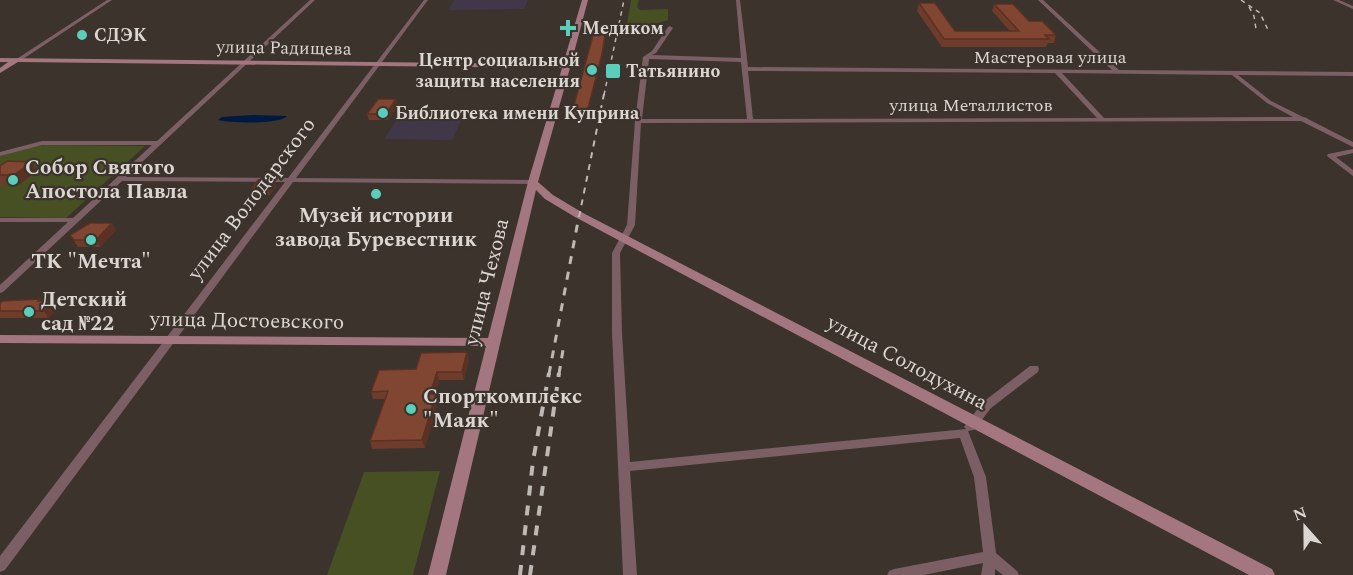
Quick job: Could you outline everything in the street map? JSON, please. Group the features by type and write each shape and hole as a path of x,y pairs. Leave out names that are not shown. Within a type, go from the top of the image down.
{"street":[{"path":"0,71 110,0"},
{"path":"0,290 313,0"},
{"name":"улица Володарского","path":"0,566 426,0"},
{"name":"улица Чехова","path":"437,575 529,198 585,0"},
{"path":"738,0 750,121"},
{"path":"1040,0 1118,73"},
{"path":"1335,0 1353,8"},
{"path":"630,575 617,333 616,253 632,225 638,121 646,57 663,40 670,28"},
{"path":"646,57 745,60"},
{"name":"улица Радищева","path":"0,60 568,66"},
{"name":"Мастеровая улица","path":"746,69 1353,74"},
{"path":"1058,73 1103,120"},
{"path":"1234,74 1269,102 1353,146"},
{"name":"улица Металлистов","path":"638,121 1305,119"},
{"path":"0,154 42,143 158,143"},
{"path":"1353,151 1331,156 1353,174"},
{"path":"118,179 534,182"},
{"name":"улица Солодухина","path":"534,182 549,196 579,215 625,238 969,428 1266,575"},
{"path":"529,198 539,195 549,196"},
{"path":"0,220 75,220"},
{"name":"улица Достоевского","path":"0,339 494,342"},
{"path":"624,467 969,428 987,405 1034,369"},
{"path":"969,428 980,477 990,556 988,575"},
{"path":"894,575 990,556"},
{"path":"990,556 1012,575"}],"shaded area":[{"path":"454,0 528,0 524,9 448,10"},
{"path":"405,108 467,108 452,140 384,139"}],"green space":[{"path":"631,0 639,0 637,7 640,10 668,9 668,20 654,24 627,24"},
{"path":"28,146 145,146 66,218 0,217 0,156"},
{"path":"440,471 413,575 327,575 364,472"}],"water":[{"path":"287,116 265,122 218,120 222,117"}],"building":[{"path":"919,3 935,3 955,31 1019,31 994,4 1013,4 1029,21 1042,21 1056,35 1045,35 1049,39 944,39"},
{"path":"595,28 606,28 602,54 586,116 571,116"},
{"path":"378,99 396,99 386,114 367,114"},
{"path":"7,161 32,162 14,175 0,175 0,166"},
{"path":"258,180 274,181 268,188 252,188"},
{"path":"90,223 112,223 96,240 74,240 70,235"},
{"path":"40,299 38,301 54,301 44,311 0,311 0,303 3,301"},
{"name":"Спорткомплекс \"Маяк\"","path":"467,352 462,372 437,372 430,394 436,394 422,440 370,441 388,391 371,392 379,370 416,369 421,353"}],"railway":[{"path":"604,95 624,0"},
{"path":"1241,0 1260,13 1269,32"},
{"path":"1249,7 1254,16 1256,29"},
{"path":"579,217 604,94"},
{"path":"549,374 579,216"},
{"path":"559,374 564,344"},
{"path":"520,575 533,461 549,373"},
{"path":"530,575 559,373"}],"place":[{"name":"Медиком","path":"568,28"},
{"name":"СДЭК","path":"82,35"},
{"name":"Центр социальной защиты населения","path":"592,70"},
{"name":"Татьянино","path":"613,71"},
{"name":"Библиотека имени Куприна","path":"383,113"},
{"name":"Собор Святого Апостола Павла","path":"13,180"},
{"name":"Музей истории завода Буревестник","path":"376,194"},
{"name":"ТК \"Мечта\"","path":"91,240"},
{"name":"Детский сад №22","path":"29,312"},
{"name":"Спорткомплекс \"Маяк\"","path":"411,409"}]}
